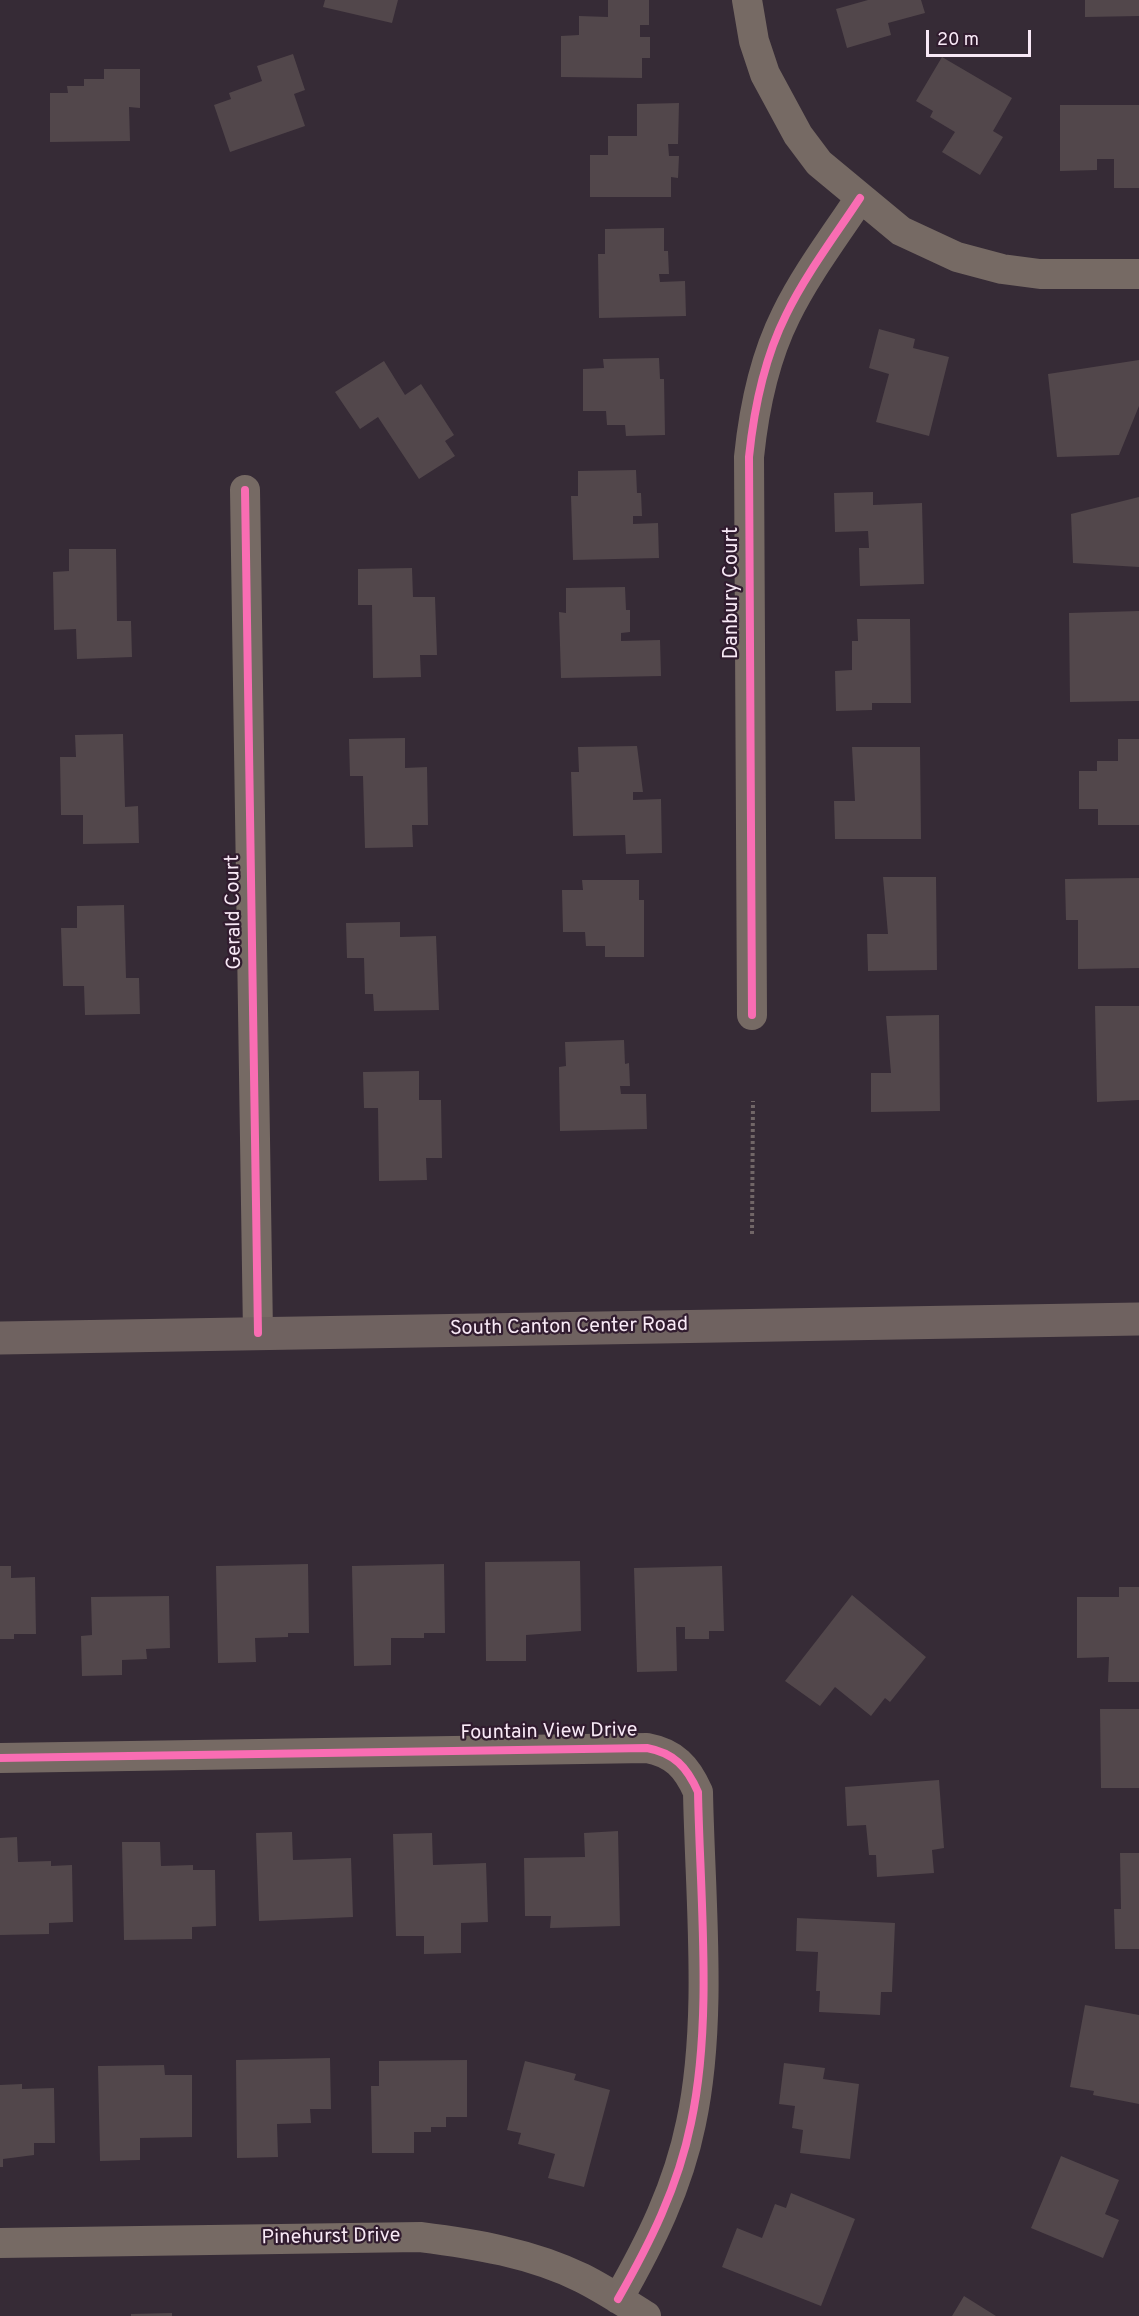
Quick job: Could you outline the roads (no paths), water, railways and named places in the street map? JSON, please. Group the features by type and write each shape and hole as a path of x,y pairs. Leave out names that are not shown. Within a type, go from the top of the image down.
{"main road":[{"name":"South Canton Center Road","path":"0,1338 1139,1319"}],"street":[{"path":"747,0 754,41 780,105 819,163 901,231 957,257 1002,269 1040,274 1139,274"},
{"name":"Danbury Court","path":"752,1015 749,457 753,420 767,360 786,314 860,198"},
{"name":"Gerald Court","path":"244,490 258,1333"},
{"name":"Fountain View Drive","path":"0,1758 647,1748 661,1751 678,1760 690,1774 698,1792 702,2050 692,2123 676,2180 654,2235 618,2299"},
{"name":"Pinehurst Drive","path":"0,2243 420,2237 475,2244 529,2258 581,2278 646,2316"}]}
